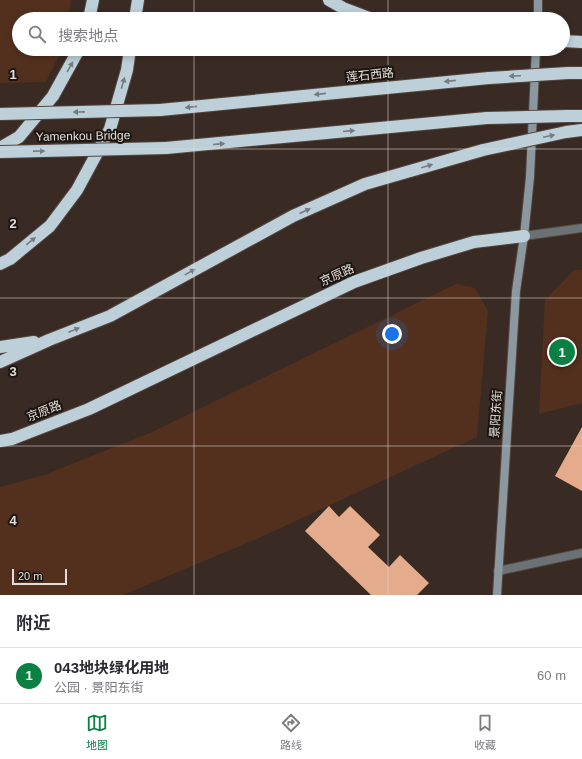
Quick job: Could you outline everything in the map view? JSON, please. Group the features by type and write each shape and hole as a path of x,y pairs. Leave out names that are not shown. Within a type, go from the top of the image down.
{"highway":[{"path":"90,12 93,0"},
{"path":"136,12 138,0"},
{"path":"329,0 342,8 353,12"},
{"path":"0,148 19,137 53,96 75,56"},
{"path":"0,264 10,259 50,226 78,190 110,129 127,70 129,56"},
{"name":"莲石西路","path":"160,110 489,78 582,73"},
{"name":"Yamenkou Bridge","path":"0,114 160,110"},
{"name":"Yamenkou Bridge","path":"0,152 166,148 487,118 582,116"},
{"path":"0,362 49,340 110,316 293,216 358,187 483,150 566,132 582,130"},
{"name":"京原路","path":"0,441 12,439 89,409 354,282 421,258 474,242 524,236"},
{"path":"0,347 49,340"}],"street":[{"path":"538,0 538,12"},
{"path":"536,56 530,177 524,236 582,228"},
{"name":"景阳东街","path":"496,595 516,291 524,236"},
{"path":"498,571 582,553"}],"shaded area":[{"path":"0,0 71,0 69,12 12,12 12,56 59,56 46,82 0,83"},
{"path":"574,270 582,270 582,403 539,414 545,300"},
{"path":"456,284 475,288 488,311 477,437 259,538 123,595 0,595 0,487 44,475 152,432"}],"building":[{"path":"582,427 582,491 555,476"},
{"path":"329,506 339,517 350,506 380,535 368,547 389,567 400,555 429,583 417,595 371,595 305,531"}],"place":[{"name":"043地块绿化用地","path":"562,352"}]}
